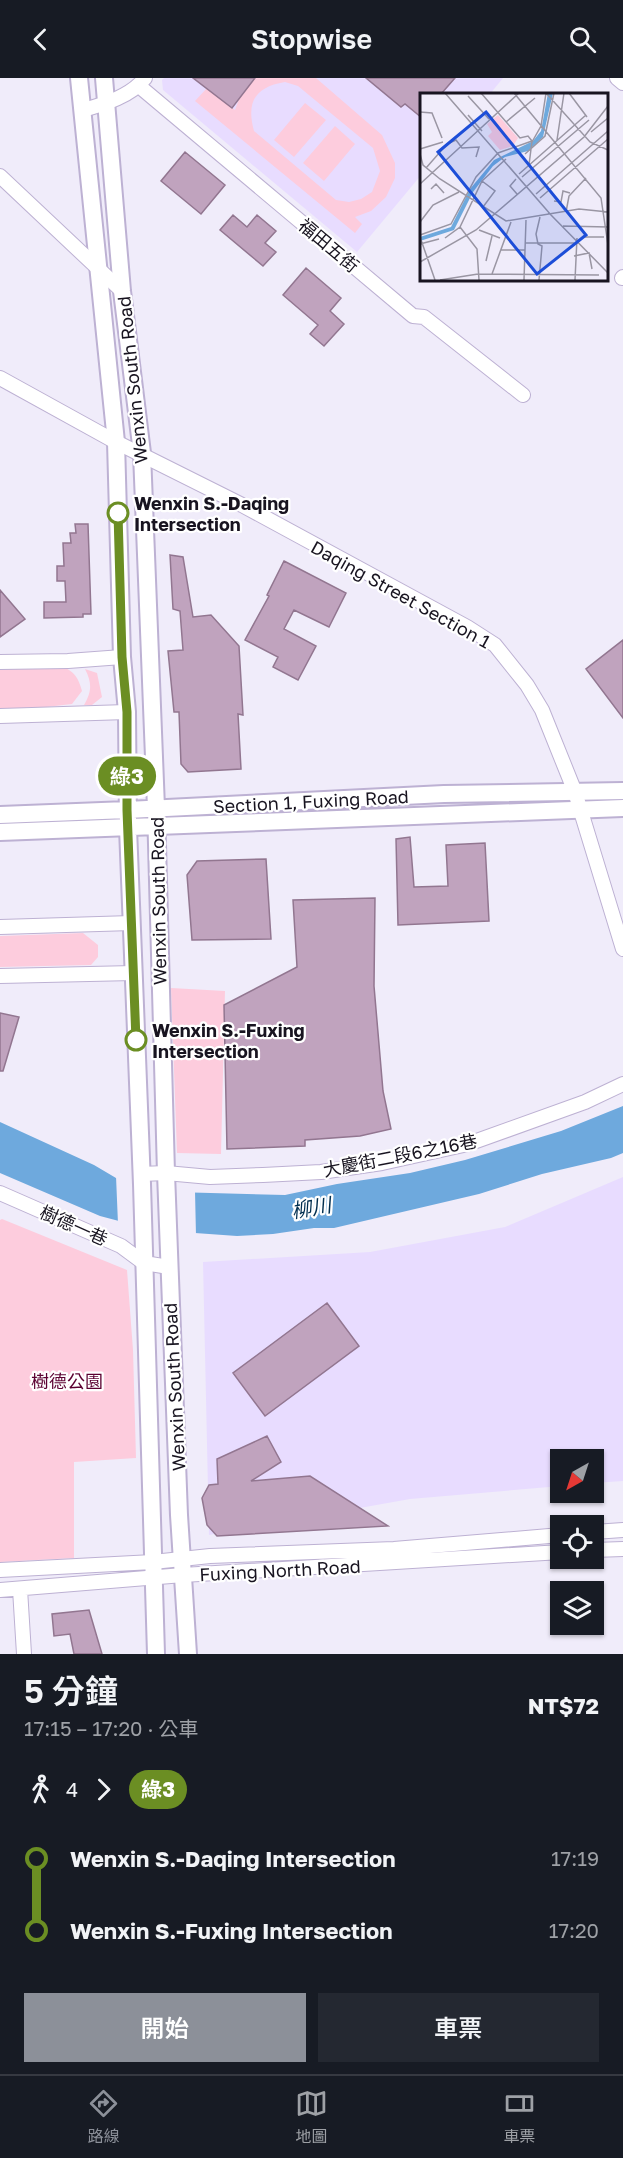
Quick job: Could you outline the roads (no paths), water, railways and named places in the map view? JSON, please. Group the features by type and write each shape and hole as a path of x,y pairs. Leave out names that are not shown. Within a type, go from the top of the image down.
{"main road":[{"name":"Wenxin South Road","path":"79,78 116,442 122,657 127,712 127,810 142,1179 156,1654"},
{"name":"Wenxin South Road","path":"104,78 122,291 142,453 156,808 169,1267 188,1654"},
{"name":"Section 1, Fuxing Road","path":"0,832 155,827 578,800 623,791"},
{"name":"Section 1, Fuxing Road","path":"0,815 444,794 578,800 623,808"}],"street":[{"path":"617,78 623,83"},
{"path":"83,110 107,104 142,82"},
{"name":"福田五街","path":"142,82 413,316 424,317 523,395"},
{"path":"0,176 122,291"},
{"name":"Daqing Street Section 1","path":"1,381 116,442 142,453 467,627 495,645 527,685 543,710 578,800 623,949"},
{"path":"0,662 122,657"},
{"path":"0,716 127,712"},
{"path":"0,927 132,923"},
{"path":"0,976 134,973"},
{"name":"大慶街二段6之16巷","path":"142,1179 167,1180 321,1172 382,1163 468,1144 585,1102 623,1084"},
{"name":"樹德一巷","path":"0,1193 121,1246 144,1263"},
{"path":"144,1263 169,1267"},
{"path":"604,1531 623,1530"},
{"name":"Fuxing North Road","path":"183,1567 210,1556 394,1549 550,1536"},
{"path":"604,1550 623,1549"},
{"name":"Fuxing North Road","path":"0,1590 183,1567 550,1552"},
{"name":"Fuxing North Road","path":"0,1570 153,1570"},
{"path":"20,1589 24,1654"}],"water":[{"name":"柳川","path":"623,1106 623,1153 611,1158 542,1174 479,1194 334,1228 237,1236 153,1230 100,1216 0,1173 0,1122 94,1165 138,1191 285,1195 337,1184 410,1173 465,1160 561,1131"}],"place":[{"name":"Wenxin S.-Daqing Intersection","path":"118,513"},
{"name":"Wenxin S.-Fuxing Intersection","path":"136,1040"}],"park label":[{"name":"樹德公園","path":"67,1381"}]}
